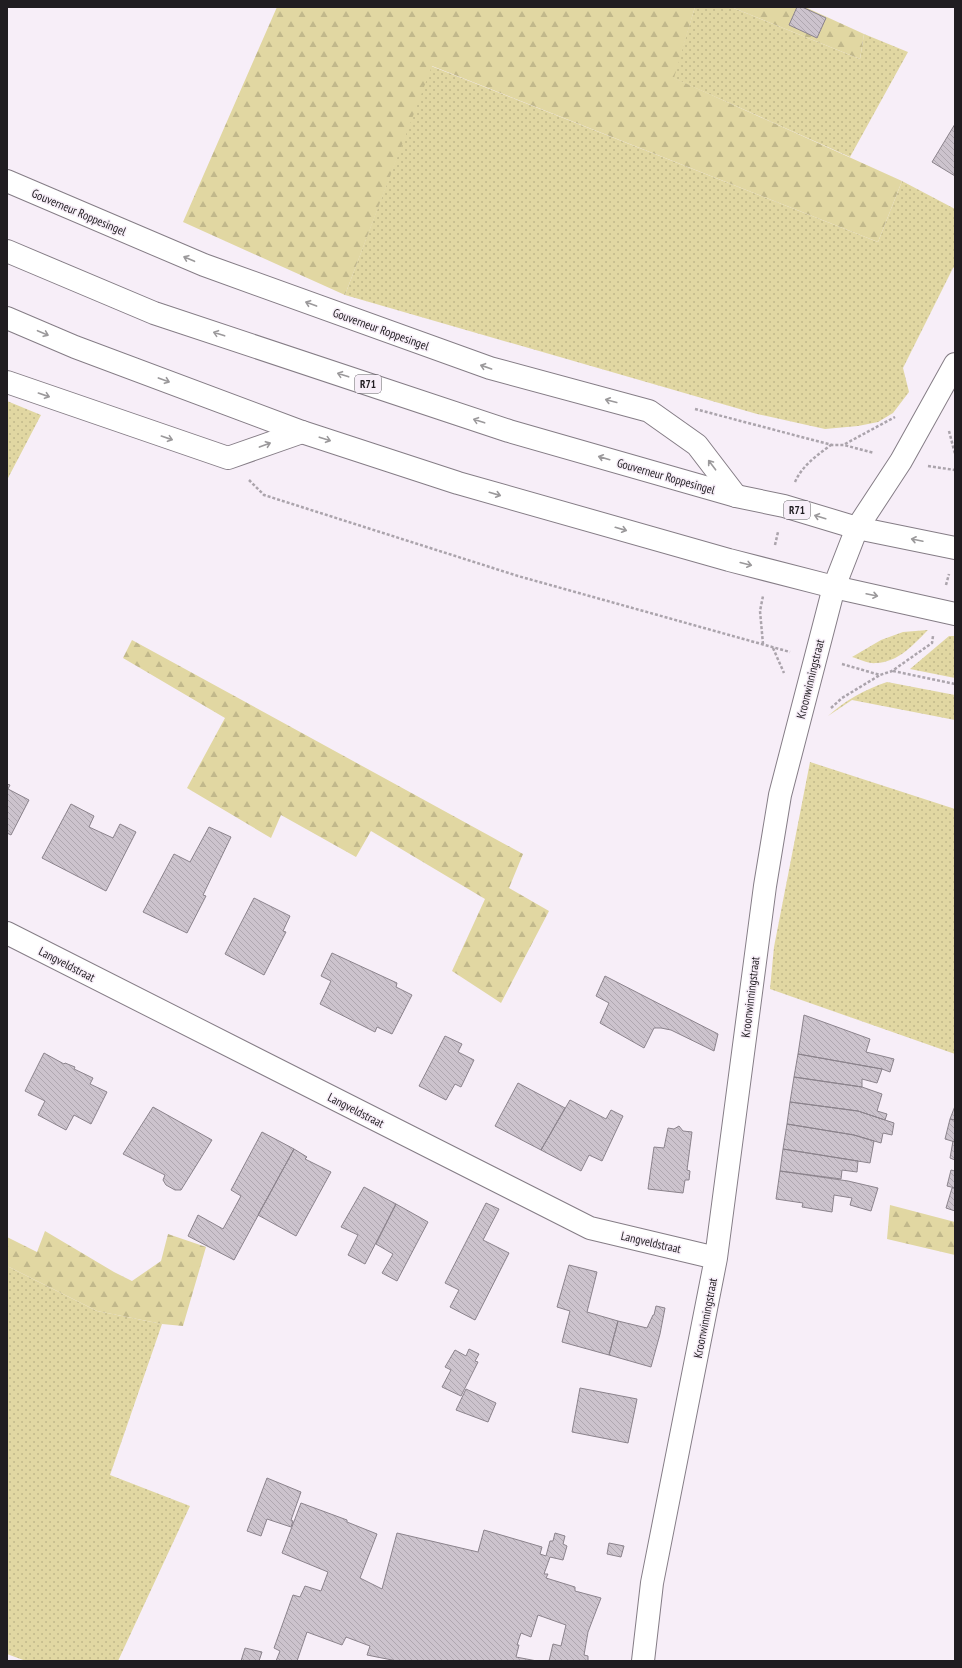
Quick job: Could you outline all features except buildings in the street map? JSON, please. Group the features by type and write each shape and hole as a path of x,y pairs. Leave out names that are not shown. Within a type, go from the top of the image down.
{"main road":[{"name":"Gouverneur Roppesingel","path":"7,181 204,265 490,368 649,411 697,446 736,496"},
{"name":"Gouverneur Roppesingel","path":"7,251 154,313 509,431 736,496 784,506 858,528 955,548"},
{"path":"7,318 75,347 302,432 458,483 728,560 834,587 955,614"},
{"name":"Kroonwinningstraat","path":"643,1661 652,1582 716,1258 764,894 780,795 834,587 858,528 901,461 955,364"},
{"path":"7,382 228,458 302,432"},
{"name":"Langveldstraat","path":"7,933 590,1228 716,1258"}],"path":[{"path":"690,408 832,445 844,445 901,461 955,470"},
{"path":"228,458 264,496 518,576 763,644 760,611 784,506 797,476 813,458 832,445"},
{"path":"892,670 955,684"},
{"path":"826,712 842,698 880,674"}],"green space":[{"path":"277,7 695,7 674,78 902,181 878,242 432,66 345,295 183,222"},
{"path":"695,7 731,7 860,59 864,34 908,52 850,157 673,78"},
{"path":"731,7 805,7 864,34 860,59"},
{"path":"431,66 878,242 902,181 955,209 955,267 953,268 903,368 909,392 893,413 878,422 858,426 825,429 757,414 345,295"},
{"path":"7,401 41,415 7,480"},
{"path":"928,630 905,652 892,660 873,663 852,657 881,640 903,632"},
{"path":"949,636 955,636 955,678 910,669"},
{"path":"132,640 523,854 509,888 549,911 501,1003 452,971 485,899 371,831 356,857 281,815 271,838 187,788 225,718 123,658"},
{"path":"887,682 955,695 955,720 852,700 828,716 856,696"},
{"path":"810,762 955,809 955,1054 770,989 774,947"},
{"path":"890,1205 955,1222 955,1255 887,1239"},
{"path":"45,1231 132,1281 161,1261 168,1234 206,1247 183,1326 162,1324 97,1311 7,1266 7,1237 37,1252"},
{"path":"7,1266 97,1311 162,1324 110,1475 190,1506 118,1661 26,1661 7,1654"}]}
